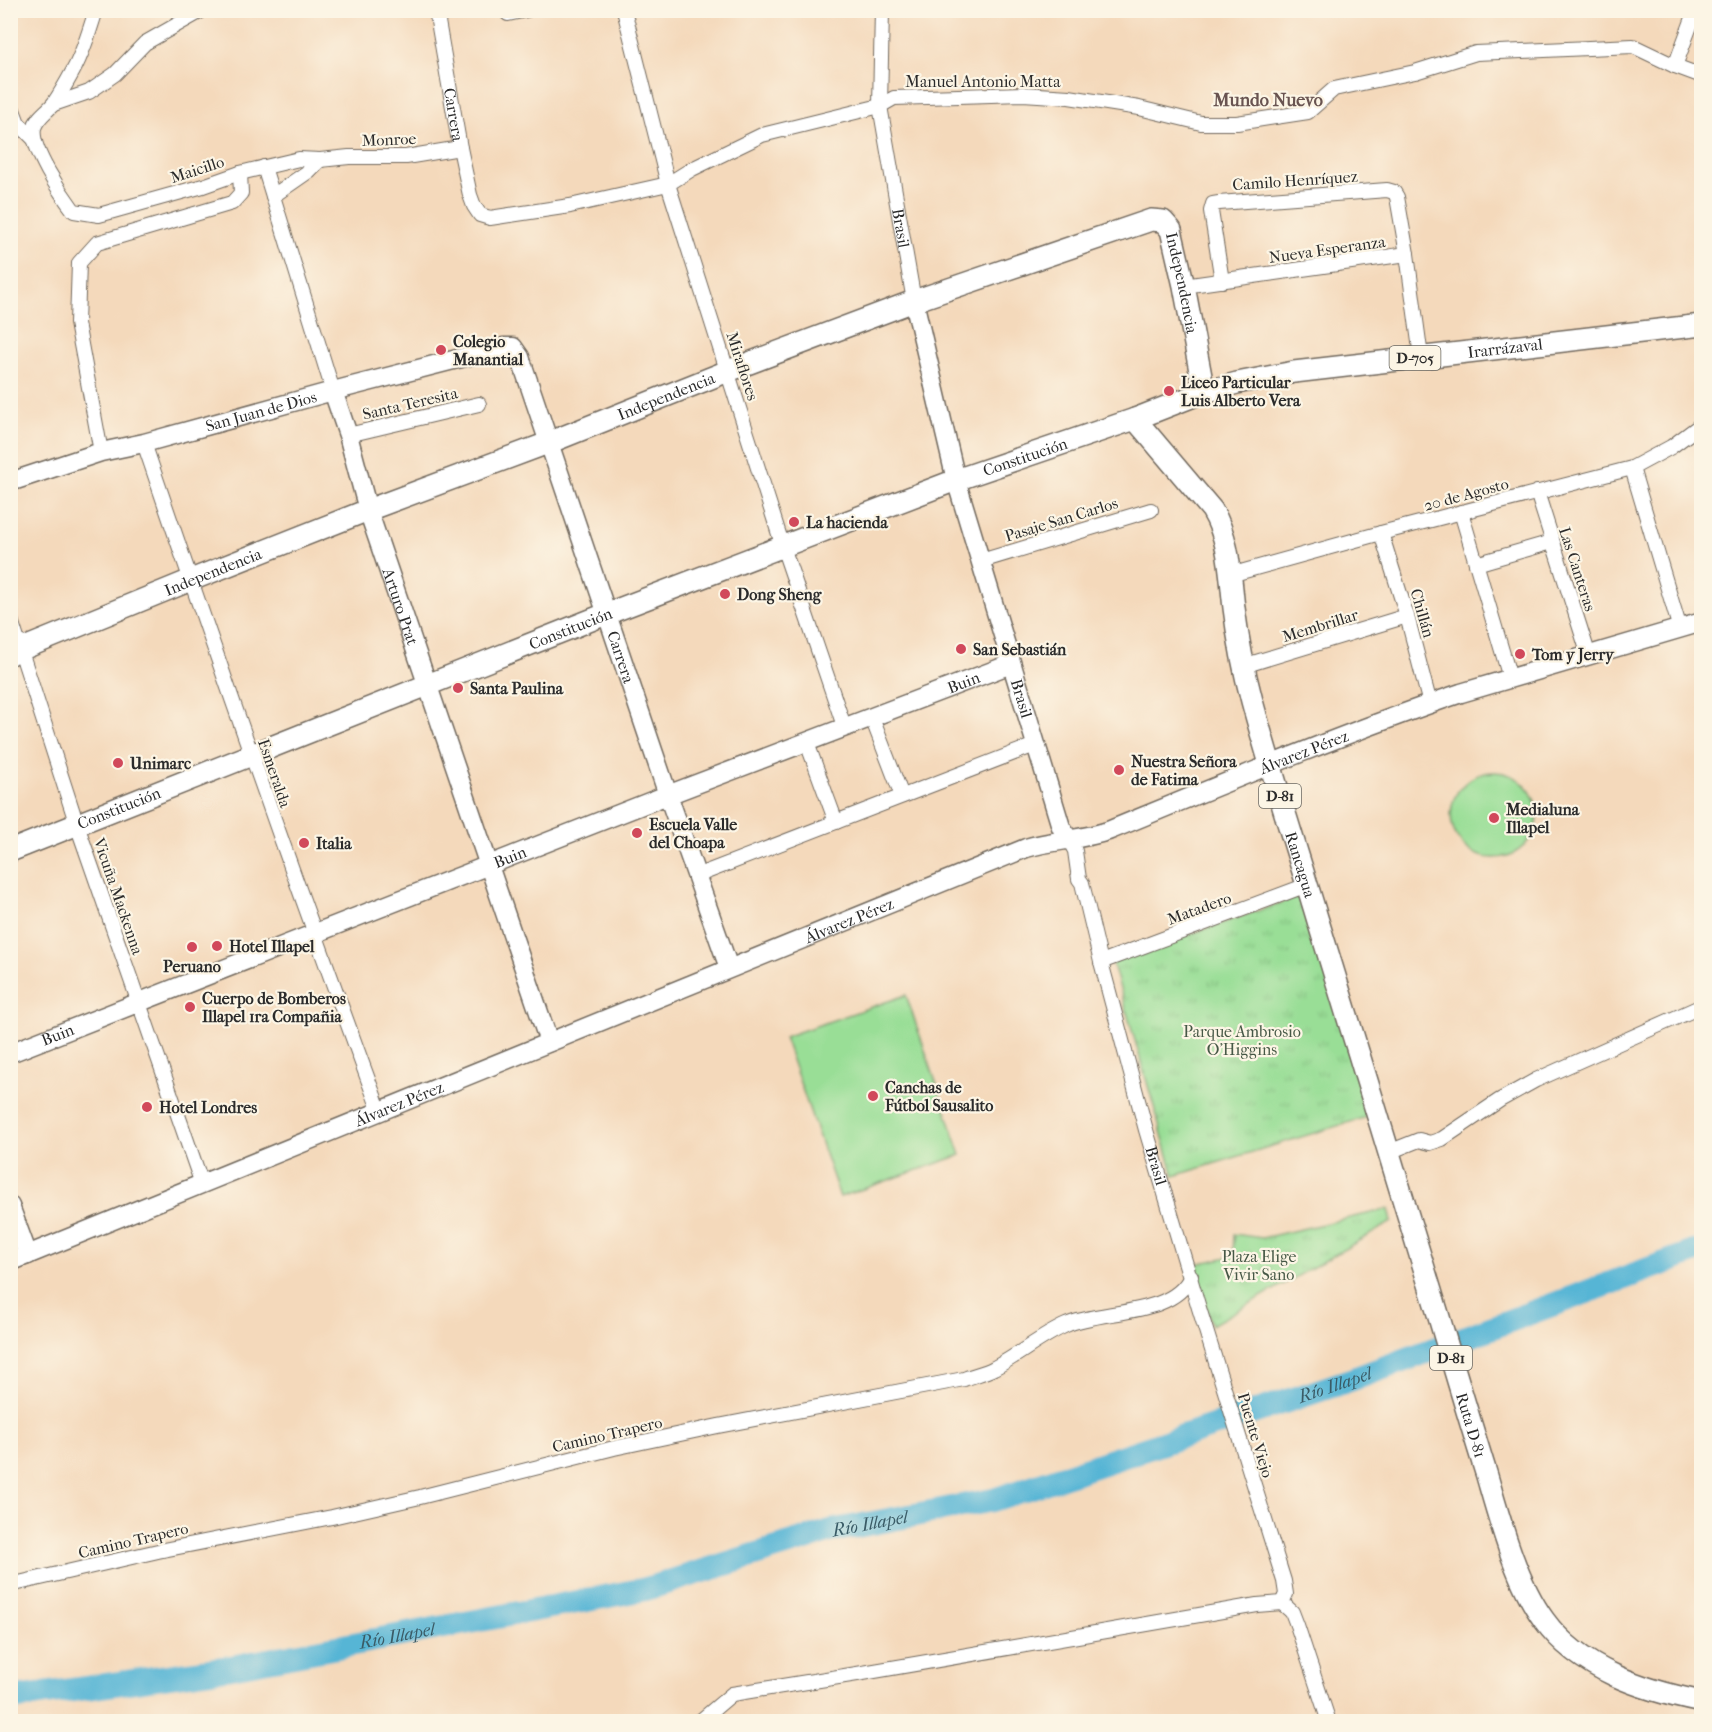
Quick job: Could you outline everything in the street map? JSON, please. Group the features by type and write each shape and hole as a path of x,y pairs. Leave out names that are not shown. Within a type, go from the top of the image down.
{"main road":[{"name":"Independencia","path":"16,652 368,510 548,443 728,371 914,301 1155,219 1163,221 1170,230 1184,286 1204,392"},
{"name":"Irarrázaval","path":"1135,418 1204,392 1294,372 1701,325"},
{"name":"Constitución","path":"10,851 606,614 956,480 1135,418"},
{"name":"Rancagua","path":"1135,418 1212,510 1224,537 1243,666 1270,765 1402,1193"},
{"name":"Ruta D-81","path":"1402,1193 1501,1523 1536,1609 1571,1648 1600,1668 1636,1684 1701,1702"},
{"name":"Ruta D-81","path":"1513,1555 1541,1601 1564,1626 1585,1643 1608,1658 1641,1674 1701,1691"}],"street":[{"path":"34,139 34,129 40,117 54,104 75,69 96,10"},
{"path":"54,104 89,92 115,74 146,43 203,10"},
{"name":"Carrera","path":"436,10 460,148 474,206 480,215"},
{"path":"508,14 527,10"},
{"name":"Miraflores","path":"624,10 668,184 783,547 844,729"},
{"name":"Brasil","path":"882,10 880,106 914,301 956,480 1061,827 1075,851 1079,879 1082,883 1146,1130 1199,1308"},
{"path":"1675,66 1696,10"},
{"name":"Manuel Antonio Matta","path":"480,215 500,218 668,184 692,169 762,135 880,106 894,98 1023,94 1069,97 1121,105 1201,123 1237,123 1308,112 1334,89 1415,72 1476,53 1633,46 1701,76"},
{"name":"Maicillo","path":"10,102 18,123 34,139 57,187 74,211 99,215 203,186 240,173 241,193 232,203 97,243 79,263 77,322 102,452"},
{"name":"Monroe","path":"240,173 299,159 406,157 460,148"},
{"path":"273,196 309,171 320,160"},
{"name":"Arturo Prat","path":"264,167 348,435 368,510 549,1042"},
{"name":"Camilo Henríquez","path":"1222,281 1211,211 1213,204 1219,203 1387,190 1394,192 1398,197 1407,254"},
{"name":"Nueva Esperanza","path":"1184,286 1407,254 1421,357"},
{"name":"San Juan de Dios","path":"10,482 102,452 144,443 504,347 513,347"},
{"name":"Carrera","path":"513,347 520,357 729,969"},
{"name":"Santa Teresita","path":"348,435 479,404"},
{"name":"20 de Agosto","path":"1230,574 1632,468 1671,447 1701,424"},
{"name":"Esmeralda","path":"144,443 251,756 380,1112"},
{"path":"1632,468 1680,629"},
{"name":"Las Canteras","path":"1537,492 1589,656"},
{"name":"Pasaje San Carlos","path":"981,561 1151,510"},
{"path":"1461,512 1510,678"},
{"name":"Chillán","path":"1382,533 1430,704"},
{"path":"1476,564 1552,542"},
{"name":"Membrillar","path":"1243,666 1407,616"},
{"name":"Vicuña Mackenna","path":"10,617 16,652 202,1184"},
{"name":"Álvarez Pérez","path":"10,1262 1026,848 1044,842 1084,838 1108,831 1270,765 1430,704 1701,622"},
{"name":"Buin","path":"10,1053 668,795 1011,664"},
{"path":"872,718 902,796"},
{"path":"807,743 836,822"},
{"path":"696,876 1035,745"},
{"name":"Matadero","path":"1101,962 1307,885"},
{"path":"1389,1152 1419,1140 1430,1143 1442,1139 1500,1100 1536,1080 1701,1006"},
{"path":"10,1206 28,1255"},
{"name":"Camino Trapero","path":"10,1585 158,1551 343,1515 614,1448 741,1421 964,1379 992,1369 1066,1325 1159,1303 1180,1292 1191,1276"},
{"name":"Puente Viejo","path":"1199,1308 1281,1571 1286,1594 1282,1603"},
{"path":"699,1722 732,1694 1257,1605 1282,1603 1292,1612 1329,1722"}],"green space":[{"name":"Medialuna Illapel","path":"1494,772 1511,775 1525,784 1534,798 1537,815 1534,832 1525,846 1511,855 1494,858 1477,855 1463,846 1454,832 1451,815 1454,798 1463,784 1477,775"},
{"name":"Parque Ambrosio O'Higgins","path":"1307,894 1370,1116 1174,1176 1112,961"},
{"name":"Canchas de Fútbol Sausalito","path":"906,995 961,1155 840,1197 784,1037"},
{"name":"Plaza Elige Vivir Sano","path":"1389,1209 1392,1222 1212,1325 1192,1265 1233,1256 1234,1234 1262,1238"}],"waterway":[{"name":"Río Illapel","path":"10,1699 231,1667 646,1589 831,1531 993,1500 1359,1377 1702,1249"}],"place":[{"name":"Colegio Manantial","path":"441,350"},
{"name":"Liceo Particular Luis Alberto Vera","path":"1169,391"},
{"name":"La hacienda","path":"794,522"},
{"name":"Dong Sheng","path":"725,594"},
{"name":"San Sebastián","path":"961,649"},
{"name":"Tom y Jerry","path":"1520,654"},
{"name":"Santa Paulina","path":"458,688"},
{"name":"Unimarc","path":"118,763"},
{"name":"Nuestra Señora de Fatima","path":"1119,770"},
{"name":"Medialuna Illapel","path":"1494,818"},
{"name":"Escuela Valle del Choapa","path":"637,833"},
{"name":"Italia","path":"304,843"},
{"name":"Hotel Illapel","path":"217,946"},
{"name":"Peruano","path":"192,947"},
{"name":"Cuerpo de Bomberos Illapel 1ra Compañia","path":"190,1007"},
{"name":"Canchas de Fútbol Sausalito","path":"873,1096"},
{"name":"Hotel Londres","path":"147,1107"}],"district":[{"name":"Mundo Nuevo","path":"1268,100"}]}
